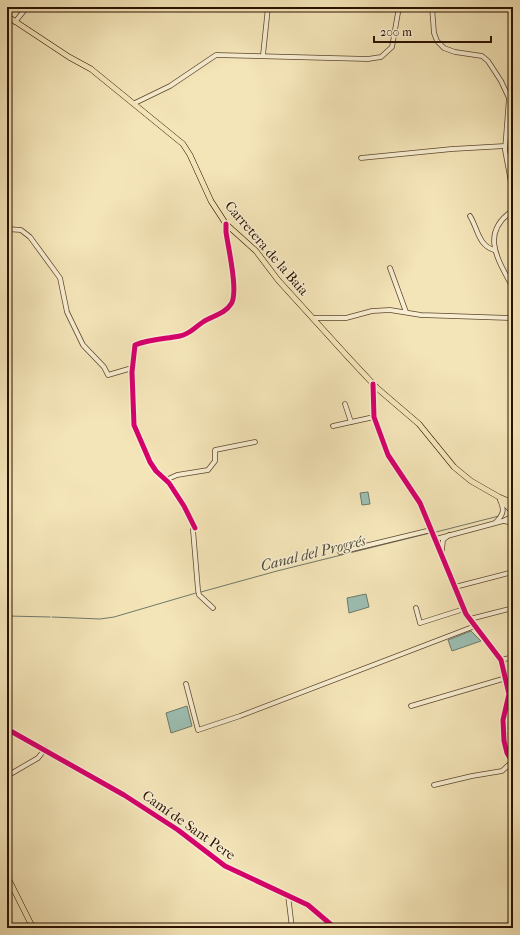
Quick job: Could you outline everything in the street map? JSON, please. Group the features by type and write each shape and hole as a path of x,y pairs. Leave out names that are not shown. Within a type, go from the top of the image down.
{"main road":[{"name":"Carretera de la Baia","path":"7,16 69,57 91,69 135,103 183,144 190,155 212,201 226,224 256,252 278,280 373,384 419,424 454,466 471,481 506,504 513,514"},
{"name":"Carretera de la Baia","path":"499,499 513,503"},
{"path":"7,876 33,928"}],"street":[{"path":"15,22 27,7"},
{"path":"263,55 268,7"},
{"path":"135,103 170,86 216,55 263,55 368,59 381,57 392,47 399,7"},
{"path":"432,7 434,33 437,41 444,48 455,52 482,56 485,58 511,98 505,146 513,193"},
{"path":"361,158 452,149 505,146"},
{"path":"513,205 512,211 503,217 498,224 494,237 494,250 513,288"},
{"path":"470,216 477,235 487,248 494,250"},
{"path":"213,608 199,595 194,529 184,506 166,480 150,462 134,424 132,368 135,345 144,341 182,336 190,332 203,321 226,310 232,303 234,291 226,224"},
{"path":"7,229 21,230 30,237 60,278 67,312 80,339 83,345 104,367 108,375 132,368"},
{"path":"390,268 406,312"},
{"path":"313,318 346,318 372,311 406,312 422,315 513,318"},
{"path":"373,384 374,417 388,455 420,504 442,553 464,609 501,660 511,694 503,720 503,732 507,752 513,762 502,771 434,785"},
{"path":"345,404 351,422"},
{"path":"333,426 374,417"},
{"path":"166,480 177,475 208,470 215,460 215,450 255,442"},
{"path":"496,522 501,517 504,510 499,499"},
{"path":"503,521 513,514"},
{"path":"436,540 450,534 496,522 503,521 513,523"},
{"path":"340,552 431,530"},
{"path":"442,553 443,540 450,534"},
{"path":"455,587 513,572"},
{"path":"416,608 420,623 464,609"},
{"path":"470,619 513,608"},
{"path":"186,684 198,730 247,714 314,686 378,665 476,626"},
{"path":"501,660 513,657"},
{"path":"411,706 506,678"},
{"name":"Camí de Sant Pere","path":"7,729 45,749 124,795 178,830 225,866 249,879 308,905 335,928"},
{"path":"503,732 513,729"},
{"path":"7,776 38,758 45,749"},
{"path":"288,895 292,928"}],"water":[{"path":"368,492 370,504 362,505 360,493"},
{"path":"366,594 369,607 349,613 347,598"},
{"path":"471,631 481,641 452,651 448,640"},
{"path":"187,706 192,726 171,733 166,713"}],"waterway":[{"path":"436,532 499,516"},
{"name":"Canal del Progrés","path":"201,592 277,571 430,533"},
{"name":"Canal del Progrés","path":"52,617 100,619 114,617 196,593"},
{"name":"Canal del Progrés","path":"7,616 50,617"}],"cycle path":[{"path":"195,528 184,506 169,483 156,471 150,462 134,425 132,372 135,345 152,340 184,335 200,324 222,313 231,304 234,290 226,224"},
{"path":"373,384 374,417 388,455 420,503 466,614 501,660 509,694 503,720 504,741 507,753 513,763"},
{"path":"7,729 124,795 178,830 225,866 308,905 335,928"}]}
